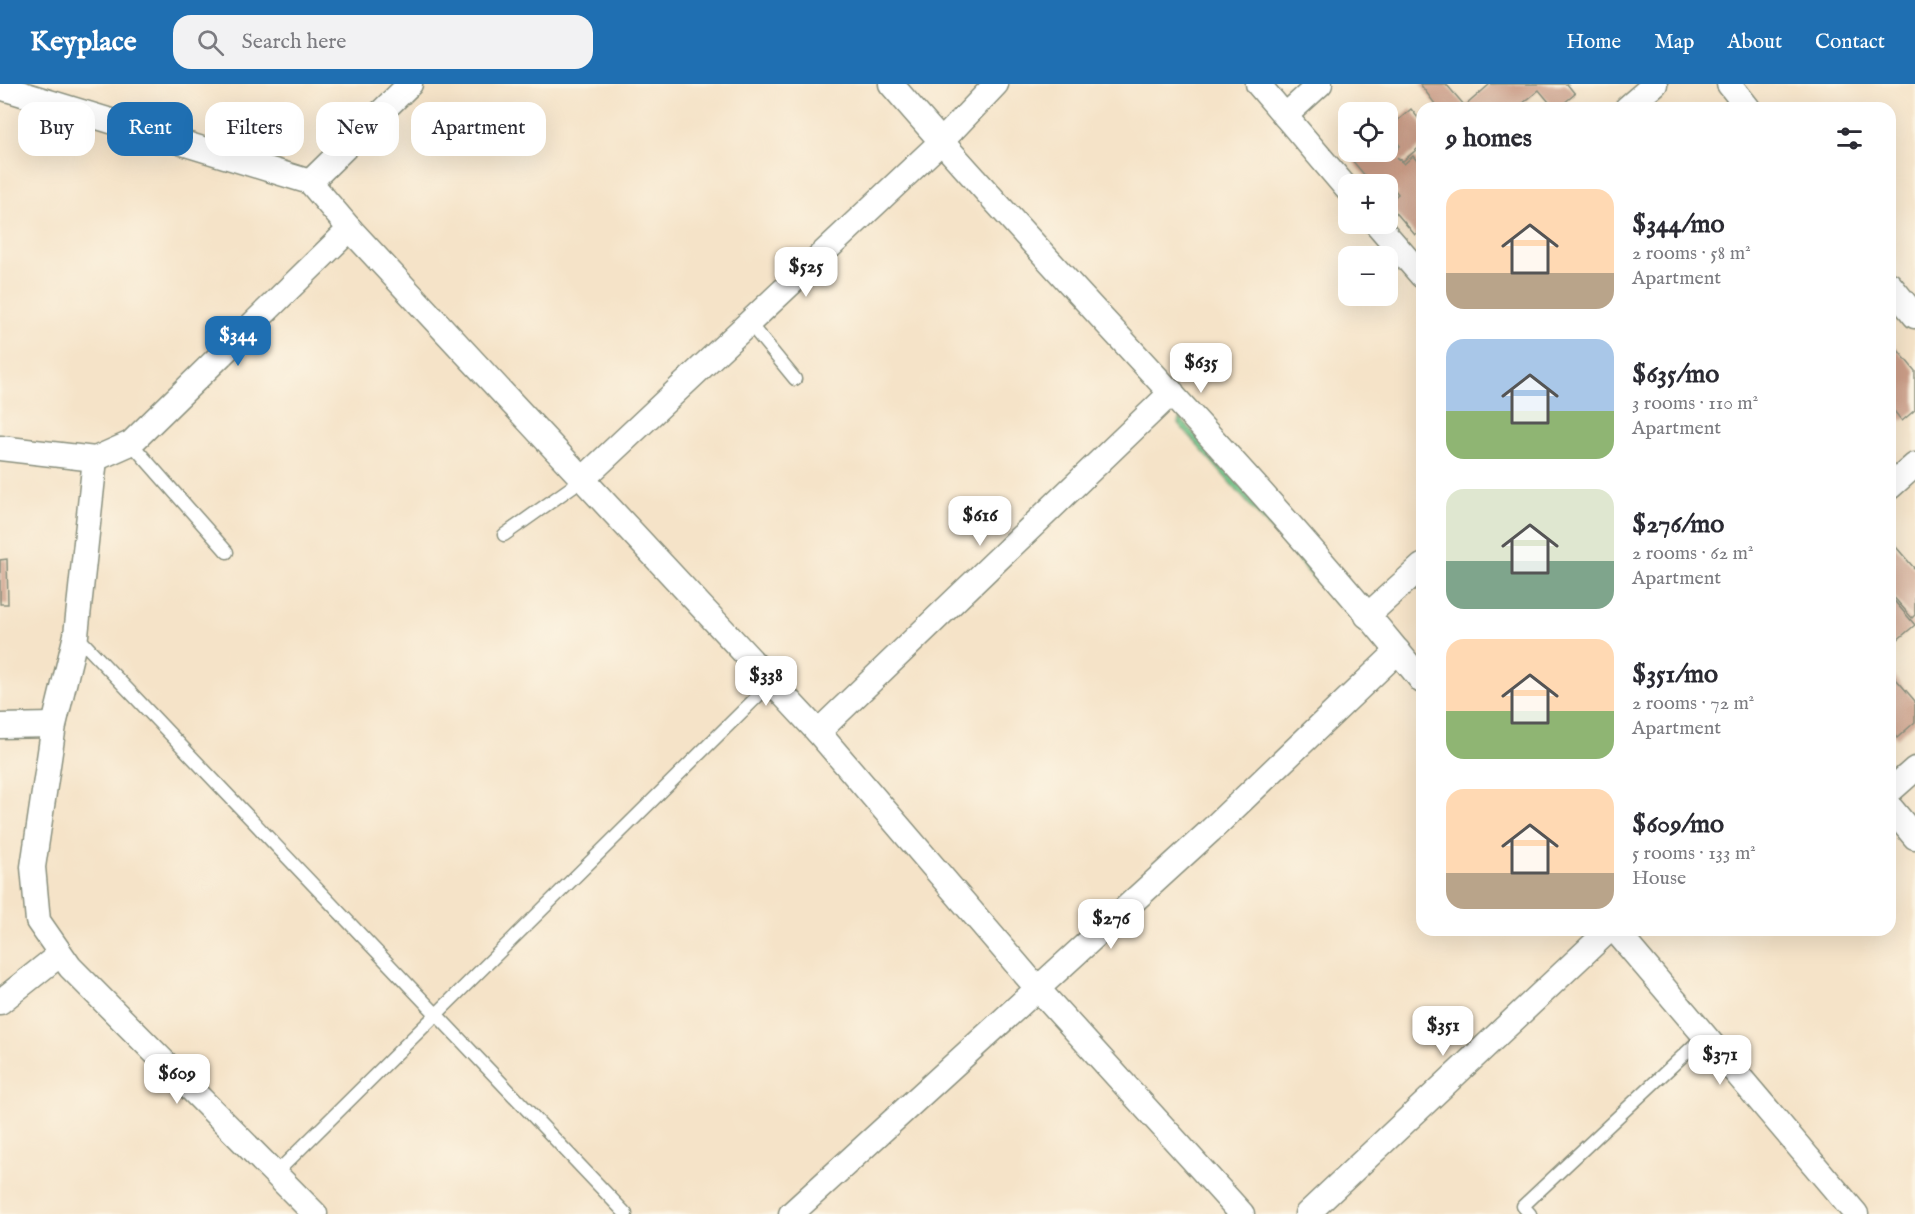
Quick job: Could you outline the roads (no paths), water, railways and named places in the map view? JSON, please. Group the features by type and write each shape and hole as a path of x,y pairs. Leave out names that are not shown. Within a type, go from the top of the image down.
{"street":[{"path":"310,182 410,84"},
{"path":"891,84 941,142 1172,392 1416,674"},
{"path":"583,479 941,142 996,84"},
{"path":"1258,84 1338,178"},
{"path":"1285,116 1320,84"},
{"path":"1634,102 1655,84"},
{"path":"1729,84 1743,102"},
{"path":"0,87 310,182 350,229 818,732 1037,988 1242,1214"},
{"path":"0,448 95,459 131,443 350,229"},
{"path":"1386,234 1416,269"},
{"path":"1896,292 1915,316"},
{"path":"818,732 1172,392"},
{"path":"95,459 76,635 54,725 33,867 38,921 59,955 315,1214"},
{"path":"1896,482 1915,465"},
{"path":"1367,616 1416,571"},
{"path":"791,1214 1210,831 1398,651"},
{"path":"0,726 54,725"},
{"path":"1896,786 1915,769"},
{"path":"1896,814 1915,837"},
{"path":"1307,1214 1603,936"},
{"path":"1620,936 1856,1214"},
{"path":"0,1002 59,955"}],"lane":[{"path":"749,322 795,379"},
{"path":"131,443 227,552"},
{"path":"504,535 583,479"},
{"path":"76,635 626,1214"},
{"path":"275,1174 772,682"},
{"path":"1530,1214 1524,1206 1705,1035"}]}
